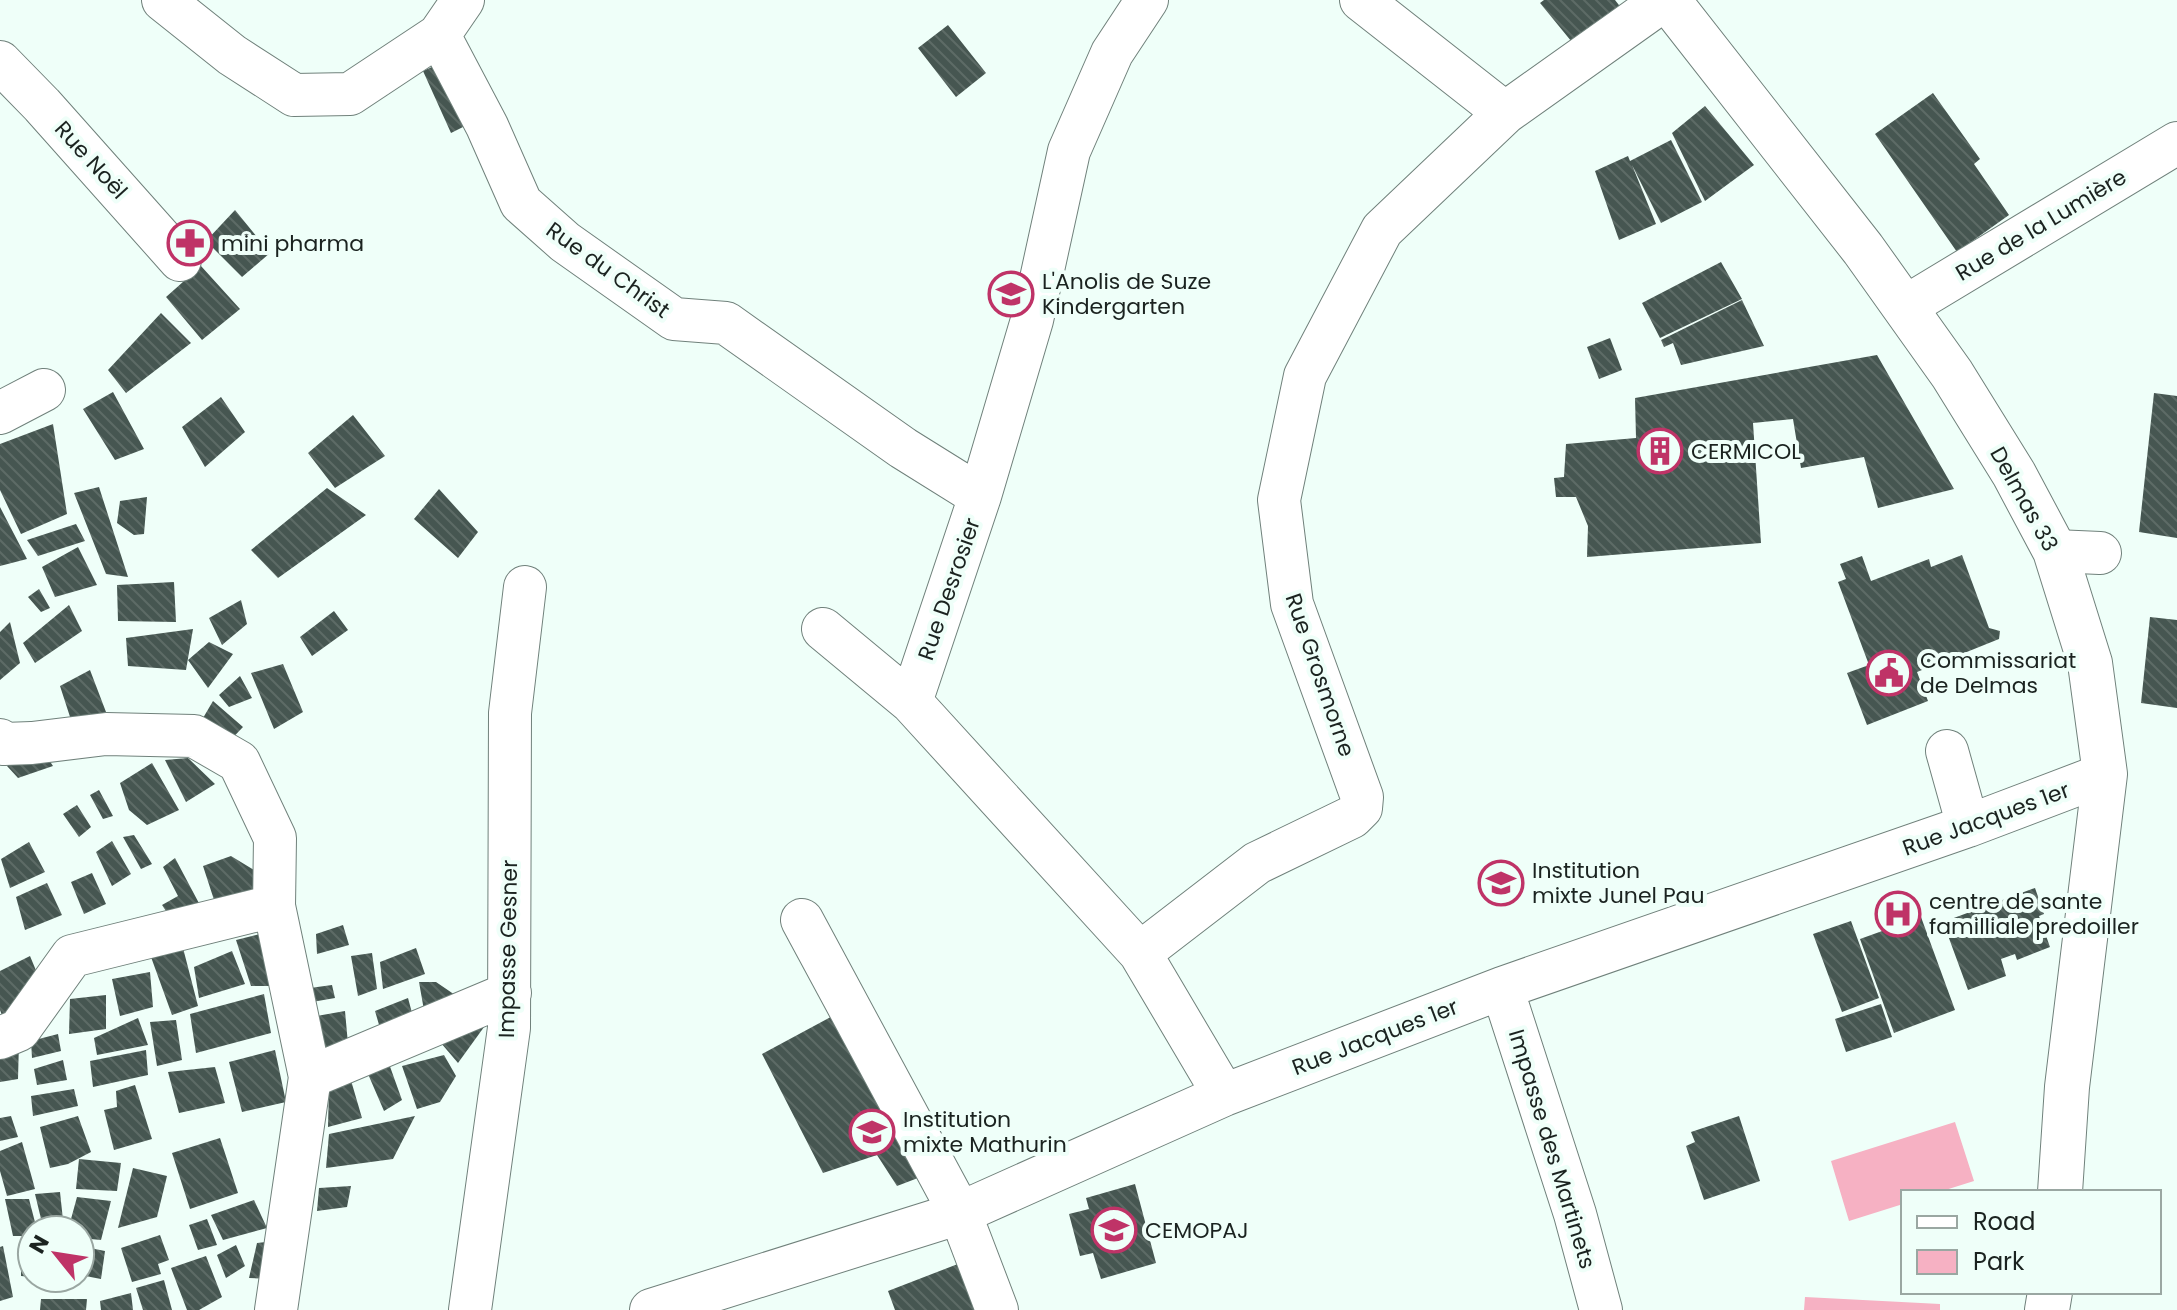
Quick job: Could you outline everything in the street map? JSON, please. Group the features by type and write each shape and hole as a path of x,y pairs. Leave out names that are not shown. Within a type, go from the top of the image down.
{"main road":[{"name":"Delmas 33","path":"1666,0 1863,249 1905,307 1968,399 2014,474 2055,551 2090,663 2105,774 2067,1087 2060,1190"}],"street":[{"path":"179,5 232,55 294,95 350,94 439,35 463,0"},
{"name":"Rue Desrosier","path":"911,702 980,496 1032,320 1069,151 1112,53 1147,0"},
{"path":"1361,0 1505,113"},
{"name":"Rue Grosmorne","path":"1140,953 1257,863 1352,817 1361,808 1362,797 1292,604 1279,500 1305,376 1382,230 1505,113 1666,0"},
{"name":"Rue du Christ","path":"439,35 487,126 521,203 565,242 674,319 726,323 903,448 980,496"},
{"name":"Rue Noël","path":"0,62 180,260"},
{"name":"Rue de la Lumière","path":"1905,307 2177,143"},
{"path":"0,413 44,390"},
{"path":"2055,551 2100,553"},
{"name":"Impasse Gesner","path":"470,1310 509,1028 510,713 525,587"},
{"path":"823,629 911,702 1140,953 1224,1095"},
{"path":"0,740 4,744 106,734 194,736 239,762 275,838 274,906 310,1077 276,1310"},
{"path":"1947,751 1968,826"},
{"name":"Rue Jacques 1er","path":"651,1310 960,1213 1224,1095 1502,988 1968,826 2105,774"},
{"path":"0,1038 19,1030 72,956 274,906"},
{"path":"802,920 960,1213 997,1310"},
{"name":"Impasse des Martinets","path":"1502,988 1575,1214 1601,1310"},
{"path":"310,1077 510,993"}],"green space":[{"path":"1955,1122 1974,1181 1945,1190 1901,1190 1901,1205 1849,1221 1831,1161"},
{"path":"1805,1297 1940,1304 1940,1310 1804,1310"}],"building":[{"path":"1544,0 1615,0 1622,9 1576,47 1540,3"},
{"path":"948,25 986,73 956,97 918,48"},
{"path":"445,61 473,122 451,133 423,71"},
{"path":"1933,93 1980,159 1974,164 2009,215 1957,252 1875,134"},
{"path":"1705,106 1754,165 1705,201 1672,133"},
{"path":"1671,140 1702,202 1661,223 1632,165 1656,224 1619,240 1595,171 1628,156 1630,161"},
{"path":"235,210 270,253 242,277 206,241"},
{"path":"1721,262 1742,299 1660,338 1642,303"},
{"path":"201,266 240,309 202,340 166,297"},
{"path":"1742,300 1764,346 1681,365 1673,343 1664,347 1661,340"},
{"path":"161,313 191,343 126,393 108,370"},
{"path":"1610,338 1622,370 1599,379 1587,347"},
{"name":"CERMICOL","path":"1877,355 1954,489 1878,508 1864,457 1801,468 1793,419 1753,423 1761,543 1587,557 1588,526 1576,497 1556,497 1554,478 1564,477 1566,444 1636,438 1635,398"},
{"path":"113,392 144,449 115,460 83,409"},
{"path":"2154,393 2177,396 2177,538 2139,532"},
{"path":"221,397 245,432 205,467 182,427"},
{"path":"353,415 385,456 335,488 308,453"},
{"path":"53,424 67,514 21,534 0,490 0,444"},
{"path":"99,487 128,577 106,574 74,493"},
{"path":"327,488 366,515 278,578 251,550"},
{"path":"439,489 478,532 458,558 414,519"},
{"path":"147,497 144,534 134,535 117,523 120,501"},
{"path":"0,507 27,559 0,566"},
{"path":"76,524 85,541 38,556 27,540"},
{"path":"78,547 97,585 55,597 42,567"},
{"path":"1962,555 1989,628 2000,631 1999,639 1917,672 1928,701 1867,725 1847,673 1869,665 1838,582 1846,579 1840,564 1862,556 1871,581 1929,559 1931,567"},
{"path":"174,582 176,622 118,621 117,585"},
{"path":"39,589 50,608 41,612 28,597"},
{"path":"241,600 247,624 222,645 209,618"},
{"path":"69,605 82,631 35,663 23,643"},
{"path":"334,611 348,630 312,656 300,637"},
{"path":"2150,617 2177,620 2177,708 2141,703"},
{"path":"10,622 20,663 0,680 0,632"},
{"path":"193,629 186,670 128,666 126,638"},
{"path":"209,642 233,654 208,688 188,660"},
{"path":"283,664 303,712 274,729 251,673"},
{"path":"90,670 106,712 72,723 60,686"},
{"path":"240,676 252,698 229,707 219,695"},
{"path":"213,701 243,727 220,751 196,730"},
{"path":"37,742 53,766 18,778 7,766"},
{"path":"188,758 215,784 186,802 165,760"},
{"path":"152,763 179,810 147,825 129,810 120,783"},
{"path":"99,790 113,816 103,819 90,795"},
{"path":"77,805 91,827 79,837 63,814"},
{"path":"134,835 152,864 141,869 123,837"},
{"path":"112,841 131,874 112,886 96,852"},
{"path":"29,842 45,872 10,888 1,859"},
{"path":"231,856 264,876 261,889 216,906 203,866"},
{"path":"175,858 201,907 168,914 162,905 178,896 163,867"},
{"path":"92,873 106,904 84,914 71,882"},
{"path":"47,883 62,915 25,930 16,897"},
{"path":"2035,888 2044,914 2039,916 2050,947 2017,960 2015,954 2001,959 2006,976 1968,990 1943,922"},
{"path":"1921,917 1955,1010 1894,1033 1860,939"},
{"path":"1851,921 1879,998 1842,1012 1813,934"},
{"path":"343,925 349,945 317,954 316,934"},
{"path":"264,933 284,986 251,986 236,940"},
{"path":"183,948 198,1006 172,1015 151,957"},
{"path":"416,948 425,974 383,989 380,962"},
{"path":"232,951 245,984 199,998 194,967"},
{"path":"372,953 377,989 358,996 351,956"},
{"path":"30,956 47,997 4,1021 0,1010 0,971"},
{"path":"150,972 153,1007 120,1016 112,979"},
{"path":"419,982 436,982 461,999 425,1016"},
{"path":"332,985 335,998 312,1002 310,988"},
{"path":"264,994 271,1033 196,1053 190,1014"},
{"path":"106,995 106,1029 69,1034 70,999"},
{"path":"408,998 415,1024 382,1035 375,1011"},
{"path":"1881,1004 1892,1037 1846,1052 1835,1019"},
{"path":"345,1011 348,1044 317,1051 311,1017"},
{"path":"840,1012 931,1173 897,1186 877,1155 823,1173 762,1054"},
{"path":"492,1016 458,1063 435,1036"},
{"path":"138,1018 148,1045 97,1055 94,1038"},
{"path":"176,1020 182,1060 157,1066 150,1022"},
{"path":"58,1034 61,1051 32,1058 31,1041"},
{"path":"19,1042 18,1079 0,1082 0,1049"},
{"path":"146,1050 148,1075 93,1087 90,1061"},
{"path":"275,1050 286,1102 242,1112 229,1062"},
{"path":"444,1055 456,1076 440,1102 417,1109 402,1066"},
{"path":"63,1060 67,1080 37,1085 34,1069"},
{"path":"388,1061 402,1100 384,1111 368,1074"},
{"path":"215,1067 225,1103 179,1113 168,1072"},
{"path":"350,1077 362,1118 328,1127 329,1085"},
{"path":"135,1085 152,1139 114,1150 104,1110 117,1107 116,1091"},
{"path":"74,1089 78,1106 33,1116 31,1096"},
{"path":"11,1116 18,1137 0,1141 0,1118"},
{"path":"78,1116 91,1152 68,1164 50,1168 40,1127"},
{"path":"415,1116 393,1159 326,1168 329,1134"},
{"path":"1739,1116 1760,1181 1704,1200 1686,1146 1695,1142 1691,1132"},
{"path":"220,1138 238,1193 190,1209 172,1153"},
{"path":"22,1142 35,1189 7,1196 0,1171 0,1151"},
{"path":"79,1159 121,1163 117,1191 76,1189"},
{"path":"133,1168 167,1176 157,1217 118,1228"},
{"path":"1135,1184 1156,1263 1101,1279 1093,1253 1080,1256 1069,1214 1089,1209 1086,1198"},
{"path":"351,1186 347,1207 317,1211 319,1188"},
{"path":"60,1192 62,1214 40,1214 35,1194"},
{"path":"77,1197 111,1201 101,1240 96,1240 96,1214 72,1214"},
{"path":"5,1199 29,1199 33,1214 16,1214 16,1236 13,1236"},
{"path":"254,1200 267,1228 223,1240 211,1215"},
{"path":"207,1219 217,1245 198,1250 189,1225"},
{"path":"160,1235 169,1260 158,1264 161,1274 132,1282 121,1248"},
{"path":"275,1241 271,1279 249,1278 257,1243"},
{"path":"236,1245 245,1266 226,1278 217,1255"},
{"path":"3,1246 13,1297 0,1301 0,1247"},
{"path":"96,1249 105,1251 101,1279 96,1278"},
{"path":"206,1256 222,1297 199,1310 187,1310 171,1268"},
{"path":"963,1262 981,1310 895,1310 888,1291"},
{"path":"164,1280 172,1310 143,1310 136,1288"},
{"path":"131,1293 133,1310 101,1310 100,1301"},
{"path":"41,1299 87,1299 86,1310 40,1310"}],"place":[{"name":"mini pharma","path":"190,243"},
{"name":"L'Anolis de Suze Kindergarten","path":"1011,294"},
{"name":"CERMICOL","path":"1660,451"},
{"name":"Commissariat de Delmas","path":"1889,673"},
{"name":"Institution mixte Junel Pau","path":"1501,883"},
{"name":"centre de sante familliale predoiller","path":"1898,914"},
{"name":"Institution mixte Mathurin","path":"872,1132"},
{"name":"CEMOPAJ","path":"1114,1230"}]}
